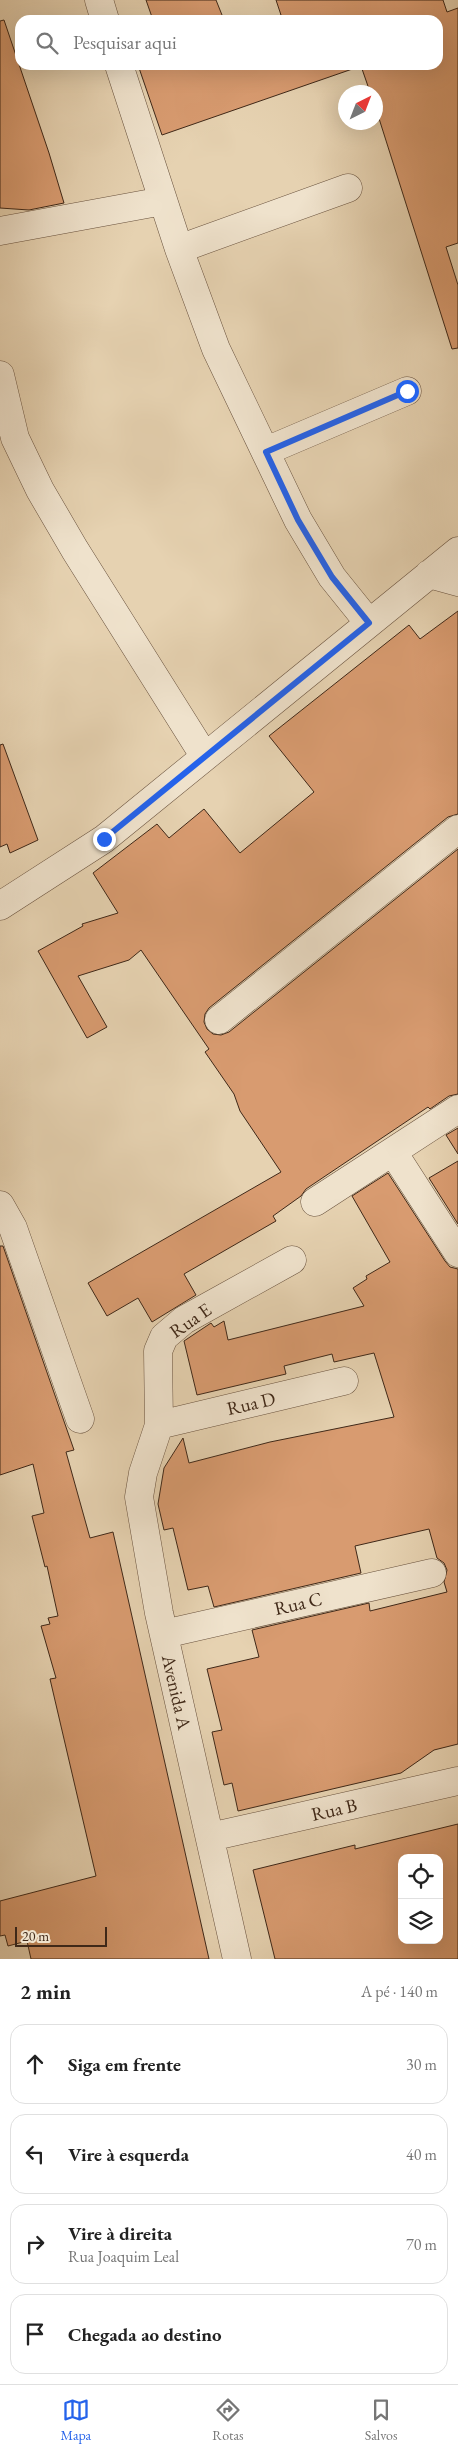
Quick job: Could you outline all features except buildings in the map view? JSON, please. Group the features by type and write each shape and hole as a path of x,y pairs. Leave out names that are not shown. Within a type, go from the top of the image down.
{"street":[{"path":"99,0 104,15"},
{"path":"121,70 179,249 216,348 298,520 332,577 369,623"},
{"path":"179,249 348,188"},
{"path":"0,231 163,201"},
{"path":"0,375 15,438 40,490 85,566 205,757"},
{"path":"266,452 407,391"},
{"path":"0,906 104,839 458,551"},
{"path":"429,574 458,582"},
{"path":"219,1020 458,829"},
{"path":"315,1202 458,1109"},
{"path":"393,1152 458,1253"},
{"path":"0,1205 13,1228 80,1419"},
{"name":"Rua E","path":"158,1425 158,1351 164,1337 184,1320 292,1260"},
{"name":"Rua D","path":"158,1425 344,1382"},
{"name":"Avenida A","path":"158,1425 142,1473 139,1497 164,1634 237,1959"},
{"name":"Rua C","path":"164,1634 432,1573"},
{"name":"Rua B","path":"210,1837 458,1781"}],"route":[{"path":"104,839 369,623 332,577 298,520 266,452 407,391"}]}
